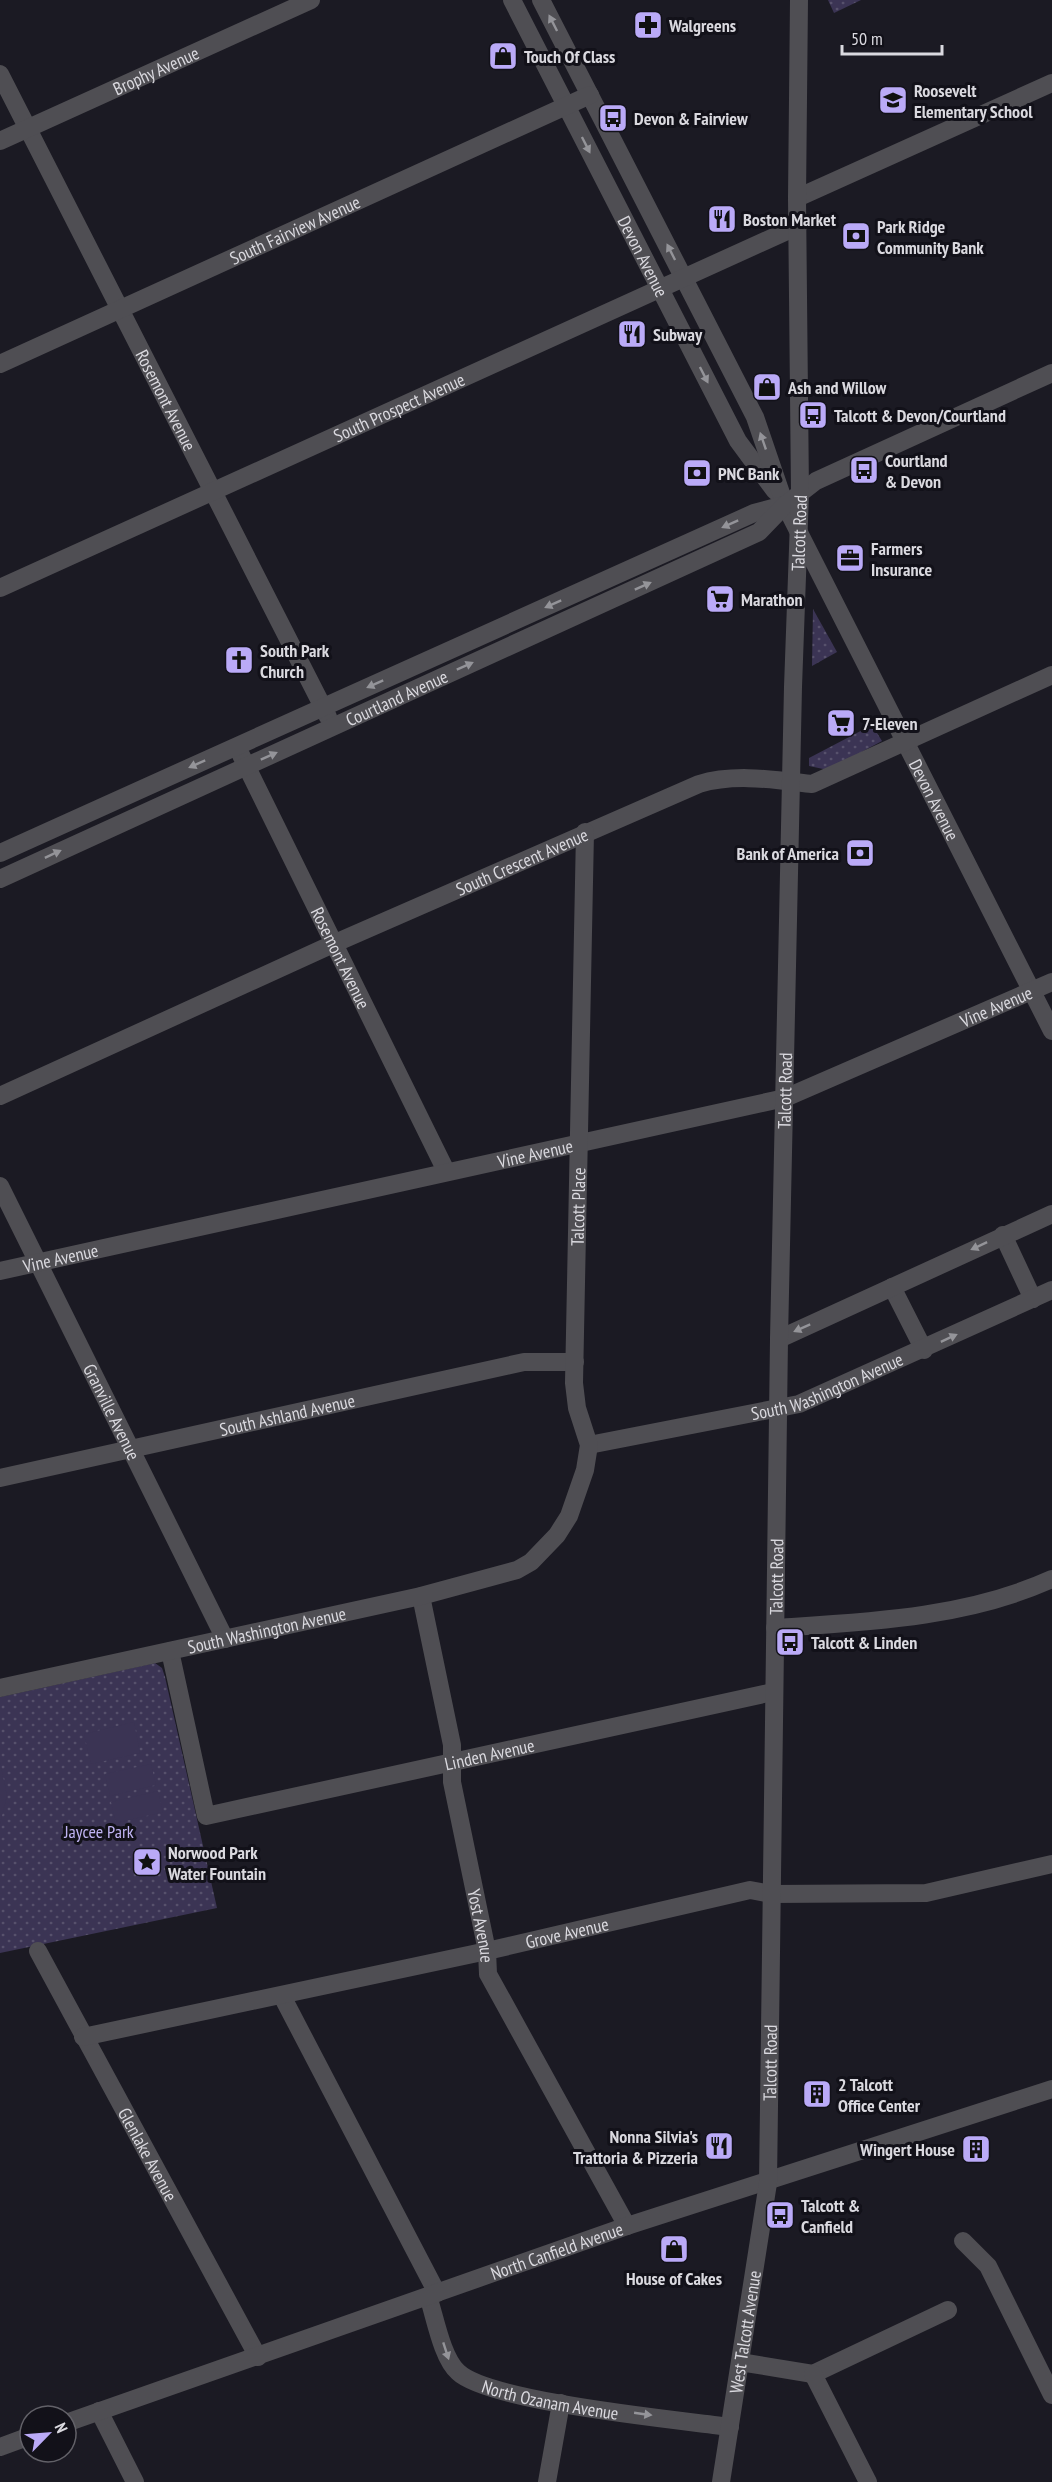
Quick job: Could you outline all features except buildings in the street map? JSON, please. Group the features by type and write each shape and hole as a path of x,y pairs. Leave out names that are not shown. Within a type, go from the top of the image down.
{"street":[{"name":"Brophy Avenue","path":"0,141 311,0"},
{"name":"Devon Avenue","path":"512,0 738,441 785,505"},
{"name":"Devon Avenue","path":"541,0 755,417 785,505 1052,1031"},
{"name":"Talcott Road","path":"768,2182 778,1339 791,782 801,493 797,198 799,0"},
{"name":"Rosemont Avenue","path":"0,74 333,727"},
{"path":"797,198 1052,82"},
{"name":"South Fairview Avenue","path":"0,364 590,95"},
{"name":"South Prospect Avenue","path":"0,588 683,276 798,226"},
{"name":"Courtland Avenue","path":"0,879 759,532 785,505 816,482 1052,373"},
{"name":"Courtland Avenue","path":"0,853 754,513 785,505"},
{"name":"South Crescent Avenue","path":"0,1096 333,944 585,832 707,781 772,779 812,784 1052,675"},
{"name":"Rosemont Avenue","path":"237,746 446,1171"},
{"name":"Talcott Place","path":"531,1562 557,1535 569,1516 585,1470 589,1445 574,1395 585,832"},
{"name":"Vine Avenue","path":"0,1271 785,1098 1052,982"},
{"name":"Granville Avenue","path":"0,1186 225,1639"},
{"path":"778,1339 1052,1214"},
{"path":"1003,1235 1033,1299"},
{"path":"891,1287 924,1350"},
{"name":"South Washington Avenue","path":"589,1445 799,1404 924,1350 1052,1290"},
{"name":"South Ashland Avenue","path":"0,1478 524,1362 576,1362"},
{"name":"South Washington Avenue","path":"0,1688 421,1596 502,1575 531,1562"},
{"path":"775,1628 876,1621 974,1605 1015,1596 1052,1579"},
{"name":"Yost Avenue","path":"421,1596 452,1744 452,1782 487,1951 488,1974 627,2226"},
{"name":"Linden Avenue","path":"170,1651 206,1816 773,1692"},
{"name":"Grove Avenue","path":"83,2037 487,1951 750,1890 771,1894 926,1893 1052,1864"},
{"name":"Glenlake Avenue","path":"38,1952 258,2356"},
{"path":"282,1996 432,2294"},
{"name":"North Canfield Avenue","path":"78,2419 627,2226 1052,2089"},
{"name":"West Talcott Avenue","path":"721,2482 768,2182"},
{"path":"963,2241 988,2266 1052,2395"},
{"name":"North Ozanam Avenue","path":"432,2294 449,2361 468,2381 483,2387 561,2403 730,2427"},
{"path":"740,2362 813,2374 948,2310"},
{"path":"813,2374 868,2482"},
{"path":"547,2482 561,2403"},
{"path":"99,2411 135,2482"},
{"path":"0,2447 18,2440"}],"green space":[{"path":"828,0 861,0 834,13"},
{"path":"813,609 837,652 812,666"},
{"path":"872,725 882,741 828,770 809,766 809,758"},
{"name":"Jaycee Park","path":"155,1663 162,1668 165,1677 217,1908 0,1953 0,1697"},
{"path":"134,1722 140,1753 91,1764 84,1734"},
{"path":"0,1762 7,1795 0,1824"},
{"path":"151,1764 156,1785 110,1796 105,1774"},
{"path":"158,1791 163,1812 116,1823 111,1802"}],"place":[{"name":"Walgreens","path":"648,25"},
{"name":"Touch Of Class","path":"503,56"},
{"name":"Roosevelt Elementary School","path":"893,100"},
{"name":"Devon & Fairview","path":"613,118"},
{"name":"Boston Market","path":"722,219"},
{"name":"Park Ridge Community Bank","path":"856,236"},
{"name":"Subway","path":"632,334"},
{"name":"Ash and Willow","path":"767,387"},
{"name":"Talcott & Devon/Courtland","path":"813,415"},
{"name":"Courtland & Devon","path":"864,470"},
{"name":"PNC Bank","path":"697,473"},
{"name":"Farmers Insurance","path":"850,558"},
{"name":"Marathon","path":"720,599"},
{"name":"South Park Church","path":"239,660"},
{"name":"7-Eleven","path":"841,723"},
{"name":"Bank of America","path":"860,853"},
{"name":"Talcott & Linden","path":"790,1642"},
{"name":"Norwood Park Water Fountain","path":"147,1862"},
{"name":"2 Talcott Office Center","path":"817,2094"},
{"name":"Nonna Silvia's Trattoria & Pizzeria","path":"719,2146"},
{"name":"Wingert House","path":"976,2149"},
{"name":"Talcott & Canfield","path":"780,2215"},
{"name":"House of Cakes","path":"674,2249"}]}
